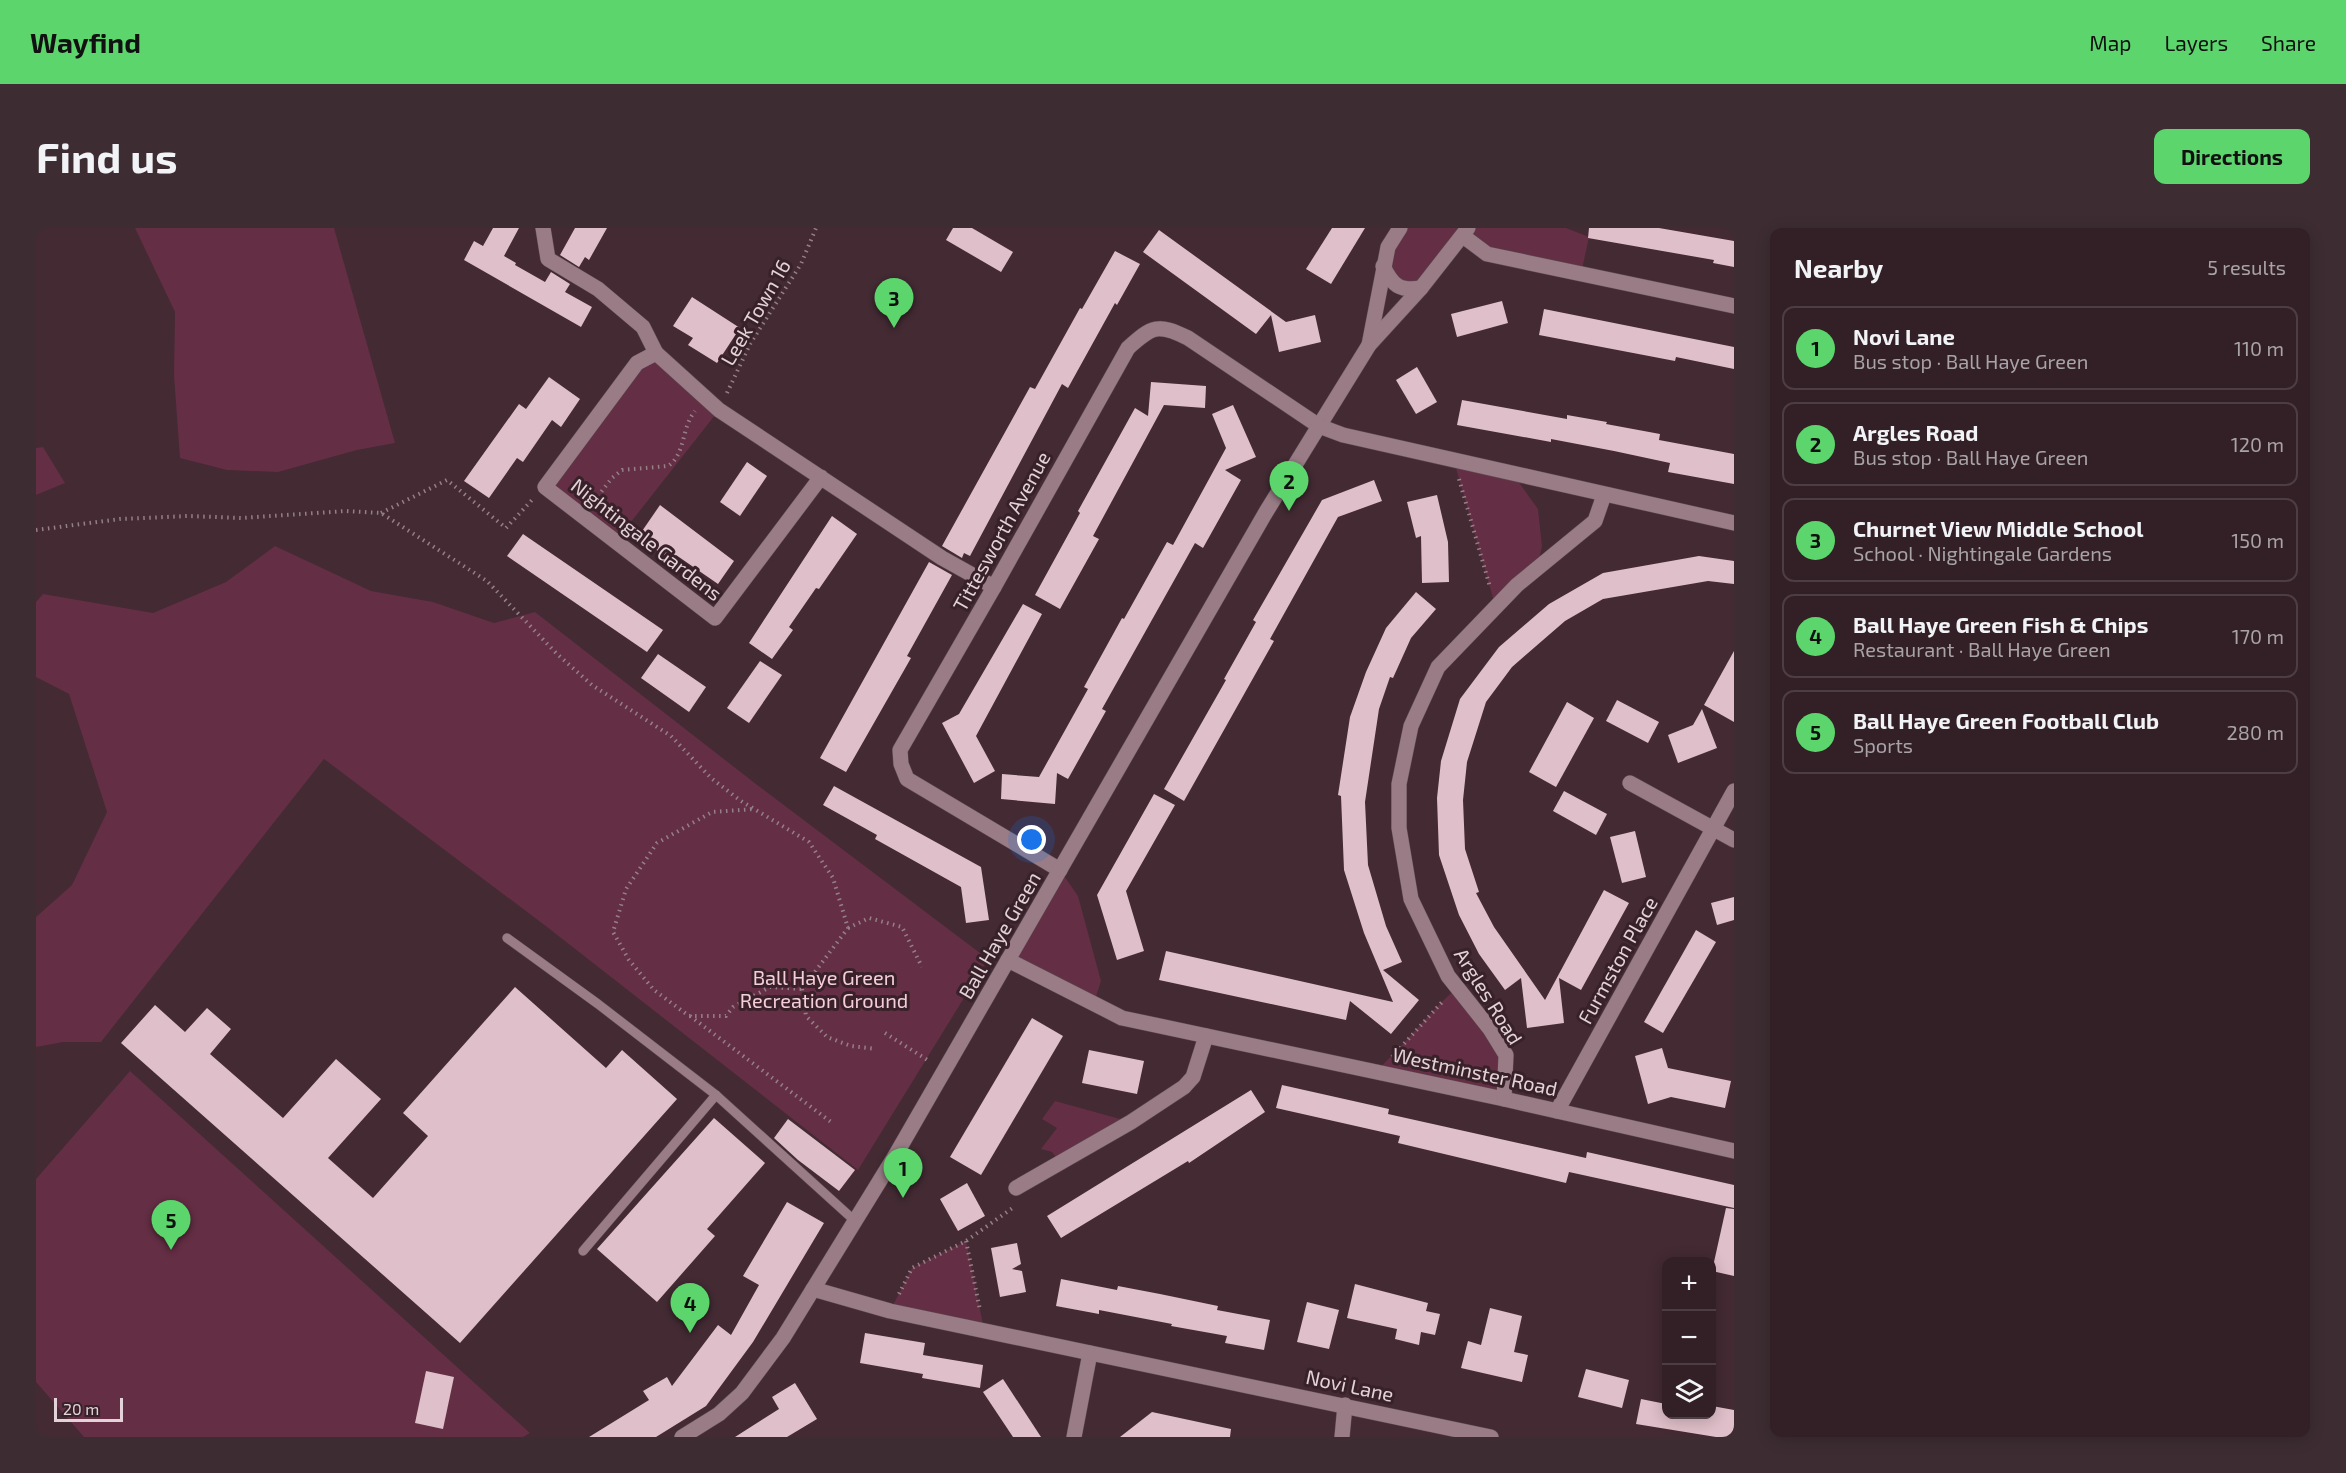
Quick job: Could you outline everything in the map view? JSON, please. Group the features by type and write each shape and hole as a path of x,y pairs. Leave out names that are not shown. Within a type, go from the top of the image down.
{"street":[{"path":"543,228 548,259 598,289 643,327 656,353 714,405 942,558 994,587"},
{"path":"1369,345 1388,247 1400,228"},
{"path":"1369,345 1421,288 1466,232 1487,254 1734,306"},
{"path":"1383,266 1391,282 1406,290 1421,288"},
{"name":"Tittesworth Avenue","path":"1060,870 907,779 900,764 900,750 1128,348 1147,330 1169,329 1188,338 1319,426"},
{"name":"Ball Haye Green","path":"682,1437 698,1433 742,1393 783,1338 944,1071 1266,512 1369,345"},
{"name":"Nightingale Gardens","path":"656,353 637,363 545,487 715,618 821,477"},
{"path":"1319,426 1343,435 1454,461 1734,523"},
{"name":"Argles Road","path":"1504,1099 1506,1055 1490,1029 1448,976 1411,899 1399,828 1399,784 1411,726 1438,667 1516,585 1595,521 1604,495"},
{"path":"1630,783 1734,840"},
{"name":"Furmston Place","path":"1557,1111 1734,791"},
{"name":"Westminster Road","path":"1008,960 1122,1018 1376,1071 1734,1151"},
{"path":"1016,1188 1131,1122 1184,1088 1193,1077 1206,1036"},
{"name":"Novi Lane","path":"813,1289 890,1311 1491,1437"},
{"path":"1074,1437 1090,1353"},
{"path":"1342,1437 1345,1405"}],"lane":[{"path":"507,938 598,1004 716,1095 855,1221"},
{"path":"583,1251 716,1095"}],"path":[{"name":"Leek Town 16","path":"582,516 612,478 622,470 668,466 673,463 690,418 714,405 801,264 816,228"},
{"path":"1454,461 1495,606"},
{"path":"381,513 447,480 506,528 545,487"},
{"path":"36,530 120,519 177,516 241,518 346,511 381,513 487,581 557,654 592,685 671,736 711,778 741,801 808,842 833,878 848,928"},
{"path":"755,809 712,812 657,843 626,889 613,932 629,960 654,990 831,1122"},
{"path":"876,1049 851,1046 827,1037 806,1016 802,989 848,928 869,918 902,927 922,967"},
{"path":"689,1016 726,1016 734,1007 770,987 802,989"},
{"path":"1376,1071 1399,1051 1457,988"},
{"path":"885,1033 944,1071"},
{"path":"890,1311 912,1268 966,1241 1014,1207 1016,1188"},
{"path":"966,1241 984,1329"}],"green space":[{"path":"135,228 334,228 395,443 357,450 278,472 227,470 180,458 174,376 175,312"},
{"path":"1400,228 1566,228 1589,237 1581,274 1487,254 1463,237 1421,288 1391,282 1388,247"},
{"path":"656,353 719,410 616,541 545,487 637,363"},
{"path":"43,447 65,483 36,495 36,448"},
{"path":"1454,461 1513,474 1538,509 1542,546 1537,569 1495,605"},
{"name":"Ball Haye Green Recreation Ground","path":"275,546 371,591 433,602 494,623 535,612 756,784 988,959 858,1170 547,927 324,759 101,1042 63,1042 36,1047 36,917 72,885 107,812 69,694 36,677 36,602 43,594 153,613 226,582"},
{"path":"1060,870 1078,896 1101,981 1094,1003 1008,960"},
{"path":"1457,988 1506,1055 1504,1099 1376,1071"},
{"path":"130,1071 530,1433 523,1437 84,1437 36,1382 36,1179"},
{"path":"1055,1101 1131,1122 1060,1163 1052,1152 1041,1149 1057,1128 1042,1119"},
{"path":"966,1241 984,1329 890,1311 912,1268"}],"building":[{"path":"493,228 519,228 504,256 545,282 551,272 570,284 565,292 592,307 581,327 464,260 474,241 483,246"},
{"path":"575,228 607,228 589,260 585,257 579,267 560,255"},
{"path":"953,228 972,228 1013,252 1001,272 946,240"},
{"path":"1332,228 1365,228 1331,284 1306,269"},
{"path":"1589,228 1659,228 1734,241 1734,267 1713,263 1714,260 1588,238"},
{"path":"1159,230 1286,322 1315,315 1321,342 1279,352 1271,315 1256,334 1143,252"},
{"path":"1115,251 1140,264 1117,305 1115,303 1068,388 1062,384 970,556 964,553 962,558 942,546 1030,387 1035,389"},
{"path":"692,297 740,328 717,363 688,345 693,338 673,326"},
{"path":"1502,301 1508,323 1457,337 1451,314"},
{"path":"1544,309 1734,347 1734,369 1676,357 1675,361 1539,335"},
{"path":"1417,367 1437,402 1416,414 1396,380"},
{"path":"549,377 580,399 561,427 552,420 523,462 517,458 489,498 464,481 519,404 526,409"},
{"path":"1151,382 1206,386 1205,408 1164,405 1093,536 1099,539 1060,609 1035,595 1135,408 1148,416"},
{"path":"1462,400 1567,419 1567,415 1607,422 1606,424 1660,434 1659,440 1734,454 1734,484 1668,472 1670,463 1614,451 1457,425"},
{"path":"1233,405 1256,457 1225,470 1241,480 1203,548 1195,543 1102,709 1106,711 1068,779 1057,773 1055,804 1001,799 1002,774 1039,777 1088,689 1084,687 1122,618 1124,619 1167,542 1173,545 1226,448 1212,414"},
{"path":"747,462 767,476 740,516 720,502"},
{"path":"1374,480 1382,501 1338,517 1270,639 1274,641 1184,801 1164,789 1226,680 1224,679 1256,622 1253,620 1322,500"},
{"path":"1437,495 1448,542 1449,582 1422,583 1421,536 1416,538 1407,502"},
{"path":"660,505 734,561 718,584 676,555 672,561 638,537"},
{"path":"832,516 857,534 789,627 793,630 772,659 749,643"},
{"path":"523,534 663,630 647,652 507,556"},
{"path":"1699,556 1734,561 1734,584 1708,581 1603,599 1565,621 1512,667 1486,702 1467,762 1463,800 1465,849 1479,892 1476,893 1494,927 1545,1000 1604,890 1629,903 1581,990 1559,978 1564,1023 1527,1028 1521,978 1505,990 1479,954 1459,915 1439,855 1437,798 1441,761 1460,699 1499,647 1549,604 1603,573"},
{"path":"929,562 952,575 907,656 911,658 846,772 820,758"},
{"path":"1416,592 1436,609 1411,638 1393,678 1390,677 1379,709 1365,802 1368,865 1386,926 1402,962 1383,970 1419,1000 1391,1034 1350,1001 1346,1020 1159,980 1166,951 1393,1002 1364,933 1344,870 1341,796 1338,795 1350,717 1366,672 1386,628"},
{"path":"1023,604 1042,614 976,736 995,771 974,783 942,723 959,714"},
{"path":"1734,651 1734,722 1704,705"},
{"path":"658,654 706,687 689,712 641,678"},
{"path":"760,661 782,675 749,723 727,708"},
{"path":"1617,700 1659,722 1648,743 1606,721"},
{"path":"1567,702 1594,718 1556,787 1529,772"},
{"path":"1702,709 1717,748 1678,763 1668,735 1693,725"},
{"path":"834,786 981,867 989,920 966,923 961,887 875,839 877,835 823,805"},
{"path":"1564,791 1607,814 1596,835 1553,811"},
{"path":"1154,794 1175,805 1126,891 1144,951 1117,960 1097,895"},
{"path":"1635,831 1646,877 1622,883 1610,837"},
{"path":"1734,897 1734,920 1717,925 1711,903"},
{"path":"1696,930 1716,942 1663,1033 1644,1022"},
{"path":"515,987 606,1068 622,1050 677,1099 460,1343 121,1043 155,1005 185,1032 207,1008 231,1029 210,1054 283,1118 336,1059 381,1099 328,1158 373,1198 428,1136 403,1113"},
{"path":"1032,1018 1063,1036 981,1175 950,1157"},
{"path":"1662,1048 1668,1068 1731,1081 1725,1108 1671,1097 1648,1104 1635,1056"},
{"path":"1089,1050 1144,1061 1137,1094 1082,1083"},
{"path":"1282,1085 1389,1109 1388,1114 1586,1158 1587,1152 1734,1185 1734,1208 1569,1172 1566,1183 1398,1143 1400,1136 1276,1108"},
{"path":"1251,1090 1265,1112 1189,1163 1188,1161 1061,1238 1047,1216"},
{"path":"714,1118 765,1163 707,1229 715,1236 657,1302 597,1249"},
{"path":"788,1119 855,1170 839,1191 798,1160 774,1138"},
{"path":"967,1183 985,1216 958,1231 940,1199"},
{"path":"787,1202 824,1223 753,1342 706,1406 656,1437 589,1437 649,1400 643,1391 667,1377 672,1386 718,1325 731,1335 759,1285 743,1276"},
{"path":"1726,1208 1734,1209 1734,1276 1716,1272 1715,1257"},
{"path":"1017,1243 1021,1264 1012,1269 1022,1271 1026,1292 1000,1297 991,1248"},
{"path":"1061,1279 1117,1290 1118,1286 1160,1294 1218,1306 1217,1310 1270,1320 1264,1350 1225,1343 1227,1336 1171,1326 1172,1324 1099,1310 1099,1314 1056,1306"},
{"path":"1355,1284 1428,1303 1426,1311 1440,1314 1435,1335 1421,1332 1419,1345 1395,1339 1397,1329 1347,1318"},
{"path":"1307,1302 1339,1310 1329,1349 1297,1342"},
{"path":"1490,1308 1522,1316 1514,1352 1528,1355 1522,1382 1461,1368 1468,1341 1481,1345"},
{"path":"865,1333 925,1343 923,1355 983,1365 980,1388 922,1378 923,1374 860,1363"},
{"path":"1586,1369 1629,1380 1622,1408 1578,1397"},
{"path":"426,1371 454,1377 443,1429 415,1423"},
{"path":"1003,1379 1041,1437 1013,1437 983,1392"},
{"path":"795,1383 817,1419 787,1437 735,1437 779,1409 772,1397"},
{"path":"1641,1399 1662,1403 1662,1419 1716,1419 1716,1407 1734,1410 1734,1437 1716,1437 1636,1424"},
{"path":"1152,1412 1231,1429 1230,1437 1120,1437"}],"place":[{"name":"Churnet View Middle School","path":"894,328"},
{"name":"Argles Road","path":"1289,511"},
{"name":"Novi Lane","path":"903,1198"},
{"name":"Ball Haye Green Football Club","path":"171,1250"},
{"name":"Ball Haye Green Fish & Chips","path":"690,1333"}]}
